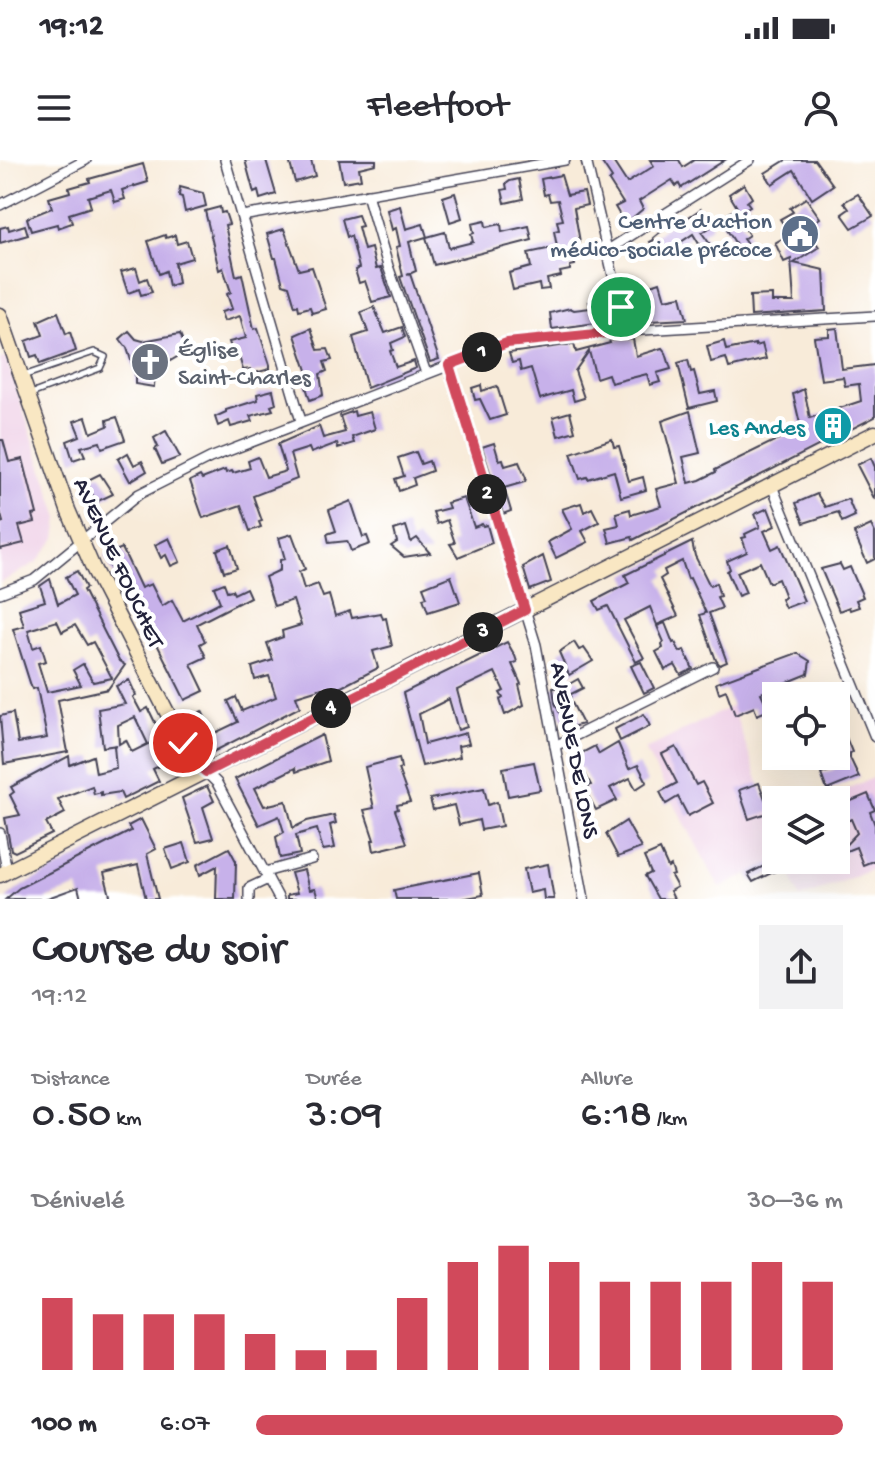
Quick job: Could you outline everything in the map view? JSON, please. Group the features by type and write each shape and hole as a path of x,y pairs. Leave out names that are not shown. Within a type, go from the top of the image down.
{"main road":[{"name":"AVENUE FOUCHET","path":"0,315 68,510 191,759 206,772"},
{"path":"4,873 875,433"}],"street":[{"path":"0,205 86,160"},
{"path":"225,160 301,421"},
{"path":"242,216 565,160"},
{"path":"586,160 626,331"},
{"path":"608,250 750,160"},
{"path":"367,194 388,266 426,373"},
{"path":"0,593 34,580 139,494 210,458 507,343 626,331 875,316"},
{"name":"AVENUE DE LONS","path":"449,365 536,645 584,899"},
{"path":"772,486 875,737"},
{"path":"555,746 713,667"},
{"path":"206,772 217,783 279,899"},
{"path":"0,833 4,873"},
{"path":"249,899 249,888 266,875 312,859"}],"lane":[{"path":"23,376 94,352 105,357 100,368 30,394"}],"shaded area":[{"path":"6,358 59,518 56,538 37,562 0,583 0,359"},
{"path":"732,706 762,791 762,867 720,888 645,750"},
{"path":"875,777 875,868 800,898 791,874 850,874 850,787"}],"building":[{"path":"245,160 266,160 276,194 260,199 258,191 254,193"},
{"path":"289,160 311,160 315,176 295,182"},
{"path":"339,160 376,160 376,164 359,168 361,179 343,182"},
{"path":"600,160 612,160 627,183 654,166 650,160 679,160 683,167 694,160 725,160 681,188 672,180 639,201 643,209 625,224 615,207 623,203"},
{"path":"786,160 815,160 833,185 812,199 794,170 772,184 765,173"},
{"path":"143,164 148,182 122,190 125,199 115,202 111,190 88,197 91,207 69,214 72,223 31,231 27,218 52,208 49,198 70,192 69,188 90,182 89,179"},
{"path":"561,175 567,195 584,192 587,205 574,208 580,242 571,244 575,265 570,266 570,270 560,272 561,276 547,279 549,289 540,290 539,284 513,290 509,273 531,267 528,253 557,247 554,231 559,230 557,221 563,220 558,200 550,201 548,194 544,195 541,179"},
{"path":"519,179 523,199 505,203 502,190 507,189 506,184 510,181"},
{"path":"744,184 752,198 747,202 750,206 740,212 729,194"},
{"path":"180,187 203,193 206,206 185,212 182,197 179,196"},
{"path":"455,193 462,218 450,222 443,197"},
{"path":"858,194 873,216 852,228 842,214 849,209 844,202"},
{"path":"806,198 820,218 806,228 819,247 794,263 824,270 826,311 751,316 750,296 772,295 772,302 794,302 791,259 784,262 775,243 790,234 780,219 793,212 790,208"},
{"path":"400,206 406,229 423,224 427,237 445,232 449,248 473,242 472,224 485,221 486,227 501,224 502,232 529,226 532,240 434,265 426,237 409,242 416,271 407,275 410,274 439,359 430,362 400,277 403,276 396,247 400,246 387,210"},
{"path":"220,207 229,224 225,225 236,276 242,274 254,329 258,328 270,365 270,369 251,374 250,369 243,370 238,353 233,354 229,342 246,338 240,316 224,321 221,312 232,309 227,294 231,292 223,268 219,270 205,211"},
{"path":"701,209 712,226 702,233 712,247 704,252 693,234 672,248 657,252 650,242 653,238 675,220 678,224"},
{"path":"734,210 749,235 743,239 749,247 741,252 720,219"},
{"path":"358,215 364,250 371,248 376,269 381,268 391,297 372,302 365,281 359,283 355,270 359,268 351,236 347,237 342,219"},
{"path":"25,225 28,235 0,243 0,228 8,226 9,230"},
{"path":"284,229 299,270 312,267 326,309 312,313 310,307 299,310 289,286 283,284 267,234"},
{"path":"165,235 166,238 175,235 177,244 187,241 192,258 175,263 178,283 169,286 166,271 159,274 148,241"},
{"path":"136,268 140,281 147,278 152,292 141,295 139,289 128,293 121,272"},
{"path":"660,282 665,299 681,296 687,319 649,321 646,310 631,310 627,293"},
{"path":"603,299 604,304 609,303 611,317 596,323 552,329 550,313 570,308 591,308 589,302"},
{"path":"374,307 385,333 402,327 405,337 391,343 393,350 390,351 396,367 414,361 416,368 367,388 353,337 368,332 361,312"},
{"path":"58,312 66,334 70,332 76,351 40,364 37,355 31,357 26,341 43,335 38,321"},
{"path":"311,328 318,350 328,349 332,360 324,362 327,371 320,374 323,395 310,400 304,380 310,379 295,335"},
{"path":"837,328 842,369 875,365 875,417 633,540 632,537 610,543 606,528 619,525 616,513 630,509 631,515 661,506 656,489 679,483 662,421 690,411 700,453 683,457 689,483 801,428 793,394 804,389 810,418 861,401 859,384 845,386 843,377 821,380 814,337 829,336 829,329"},
{"name":"Église Saint-Charles","path":"129,331 136,339 143,341 180,334 187,351 155,370 154,387 135,384 127,348 120,339"},
{"path":"633,339 636,356 662,348 666,353 671,369 657,373 660,382 650,385 647,374 611,383 608,374 596,378 589,351 575,371 584,398 574,401 571,390 540,399 531,368 521,371 519,361 512,363 509,353 574,344 576,352 610,343 609,340"},
{"path":"724,341 726,350 762,344 766,359 729,368 726,358 711,362 707,346"},
{"path":"688,360 700,394 715,391 717,401 689,408 678,363"},
{"path":"481,385 482,391 497,386 506,415 490,420 480,399 475,400 472,388"},
{"path":"273,390 276,404 271,406 273,410 250,416 252,421 231,427 229,421 218,426 215,417 226,410 258,400 257,394"},
{"path":"354,411 355,416 370,412 375,429 352,437 354,443 338,448 337,443 311,453 309,448 290,454 297,479 253,496 262,521 259,522 261,527 250,531 241,505 203,518 190,481 225,470 226,473 233,473 250,468 248,461 258,457 266,477 286,471 278,444 319,426 323,438 345,432 340,416"},
{"path":"570,412 575,431 558,436 553,417"},
{"path":"86,417 91,433 108,426 107,420 117,417 125,440 102,448 100,442 81,447 85,456 73,460 67,441 80,436 74,421"},
{"path":"166,431 180,457 162,464 154,438"},
{"path":"612,439 614,447 619,446 629,481 643,477 646,490 621,497 614,471 580,479 571,453"},
{"path":"0,440 3,440 9,462 23,459 37,514 33,515 35,522 19,526 24,543 0,549 0,523 3,522 0,511"},
{"path":"494,443 499,460 503,459 505,466 519,462 526,478 525,482 504,488 511,511 503,514 482,447"},
{"path":"416,452 421,464 429,461 432,471 413,478 415,485 399,491 395,479 404,476 398,458"},
{"path":"128,453 134,465 142,461 147,471 130,481 118,459"},
{"path":"871,458 875,467 875,500 857,465"},
{"path":"100,474 113,494 96,502 86,481"},
{"path":"817,494 825,507 848,499 855,516 842,522 838,512 804,523 796,503"},
{"path":"464,498 474,527 487,525 492,543 458,557 450,544 455,543 447,520 437,524 433,512 449,508 447,503"},
{"path":"351,501 363,537 367,536 370,544 351,551 347,541 329,543 327,534 336,531 329,510"},
{"path":"581,503 584,512 592,508 599,522 582,531 588,542 556,558 548,542 572,529 562,509"},
{"path":"768,508 775,526 764,531 772,549 780,545 804,601 785,608 781,599 785,597 778,579 769,583 760,562 737,572 746,593 738,596 727,571 730,569 727,561 747,552 742,538 746,537 745,534 760,527 755,514"},
{"path":"871,525 875,533 875,559 867,563 854,533"},
{"path":"406,526 411,542 417,538 430,553 404,557 391,546 397,542 394,530"},
{"path":"292,534 305,569 299,572 304,589 318,584 323,597 329,595 335,616 350,611 352,618 381,613 383,619 386,618 392,646 373,651 378,668 324,696 322,688 296,696 300,707 213,752 204,751 188,718 202,711 213,734 238,722 228,701 236,697 242,711 276,697 269,676 255,680 252,667 273,660 267,643 283,637 282,631 301,625 293,600 274,606 265,577 280,570 280,560 285,559 279,538"},
{"path":"169,538 180,562 171,566 166,555 161,558 155,545"},
{"path":"692,542 695,556 710,586 716,583 720,596 717,597 722,608 709,613 727,662 720,665 716,660 700,615 706,613 682,561 664,570 666,575 660,579 678,616 657,625 650,607 624,620 644,658 636,662 608,606 599,610 594,601 629,583 625,575"},
{"path":"230,545 237,568 224,572 217,550"},
{"path":"122,548 141,588 151,584 162,606 172,600 183,621 220,602 214,587 224,583 227,591 232,590 234,594 246,588 250,597 197,624 205,641 200,644 206,657 191,664 204,691 185,700 142,614 136,616 104,556"},
{"path":"543,556 551,582 530,590 523,567"},
{"path":"840,564 843,570 850,567 863,597 856,600 859,607 850,610 849,607 839,611 821,569"},
{"path":"77,571 86,588 83,590 119,661 125,665 108,689 58,700 68,752 4,764 0,716 13,713 18,743 47,738 37,688 32,689 13,629 24,626 19,609 45,601 40,586 50,579 58,604 75,595 66,577","holes":["57,621 62,632 75,625 87,645 93,642 112,678 93,682 83,664 73,670 81,685 47,692 38,663 46,661 41,645 33,648 28,630"]},
{"path":"451,576 460,602 428,612 423,587"},
{"path":"665,623 673,643 680,652 684,650 693,669 681,675 675,665 665,670 656,652 663,648 664,642 657,626"},
{"path":"507,642 517,662 512,664 521,684 524,705 505,715 500,700 503,698 500,693 504,691 495,672 457,690 467,727 458,730 449,699 419,714 425,744 466,733 469,744 458,746 460,757 422,766 403,693"},
{"path":"574,642 579,650 584,648 593,661 569,675 559,652"},
{"path":"797,653 810,661 808,674 788,682 762,682 762,713 757,715 754,707 735,715 726,690 719,693 716,683"},
{"path":"641,662 654,688 644,693 631,666"},
{"path":"578,679 583,688 571,694 570,699 583,724 567,728 555,703 553,688 564,687"},
{"path":"129,680 141,712 148,708 172,757 153,769 159,781 123,799 120,792 94,794 92,786 58,799 65,813 46,823 52,834 15,852 11,850 5,818 20,815 10,795 14,792 11,787 69,756 70,765 93,756 96,773 116,768 114,746 117,745 103,747 98,709 125,704 116,686","holes":["135,717 148,744 132,752 126,740 119,744 118,725"]},
{"path":"644,714 650,726 620,741 615,729"},
{"path":"322,735 328,761 296,772 295,768 255,788 264,806 286,801 293,828 307,821 334,815 336,823 330,825 335,848 323,850 317,829 296,835 300,854 280,858 276,837 284,832 279,816 259,825 235,779"},
{"path":"618,743 629,769 638,765 647,782 636,789 630,778 610,788 617,800 596,810 584,789 591,785 582,768 575,768 572,758 595,746 599,754"},
{"path":"676,747 696,785 702,782 713,803 688,816 678,797 666,804 660,792 677,783 662,754"},
{"path":"399,758 401,768 398,769 410,802 397,805 398,809 395,810 407,843 374,851 374,840 364,810 374,808 365,767"},
{"path":"850,758 859,777 837,786 826,786 821,774 832,770 850,770"},
{"path":"534,762 540,790 508,796 503,768"},
{"path":"759,783 762,815 749,819 739,790"},
{"path":"207,786 214,801 203,807 213,838 197,842 182,798"},
{"path":"484,788 488,805 497,802 502,826 481,830 479,820 459,825 454,805 433,810 430,799"},
{"path":"868,794 875,810 870,812 875,825 875,860 863,865 856,847 850,849 850,840 857,833 850,820 850,801"},
{"path":"141,819 156,849 147,854 158,899 146,899 138,865 104,873 111,899 81,899 78,887 45,899 6,899 19,888 131,831 128,826"},
{"path":"626,821 641,848 618,857 606,834"},
{"path":"184,843 190,862 172,869 165,849"},
{"path":"229,848 236,861 235,899 216,899 217,866 200,875 197,865"},
{"path":"660,850 674,875 671,876 677,887 670,891 674,899 658,899 645,876 651,873 644,857"},
{"path":"548,864 554,899 544,899 543,890 529,893 524,869"},
{"path":"762,867 762,874 769,874 753,882 748,874"},
{"path":"304,870 309,890 315,889 318,899 287,899 287,895 297,893 291,873"},
{"path":"479,873 483,895 461,899 396,899 394,890"}],"place":[{"name":"Centre d'action médico-sociale précoce","path":"800,234"},
{"name":"Église Saint-Charles","path":"150,362"},
{"name":"Les Andes","path":"833,426"}],"route":[{"path":"183,743 191,759 206,772 525,610 449,365 507,343 626,331 621,307"}]}
